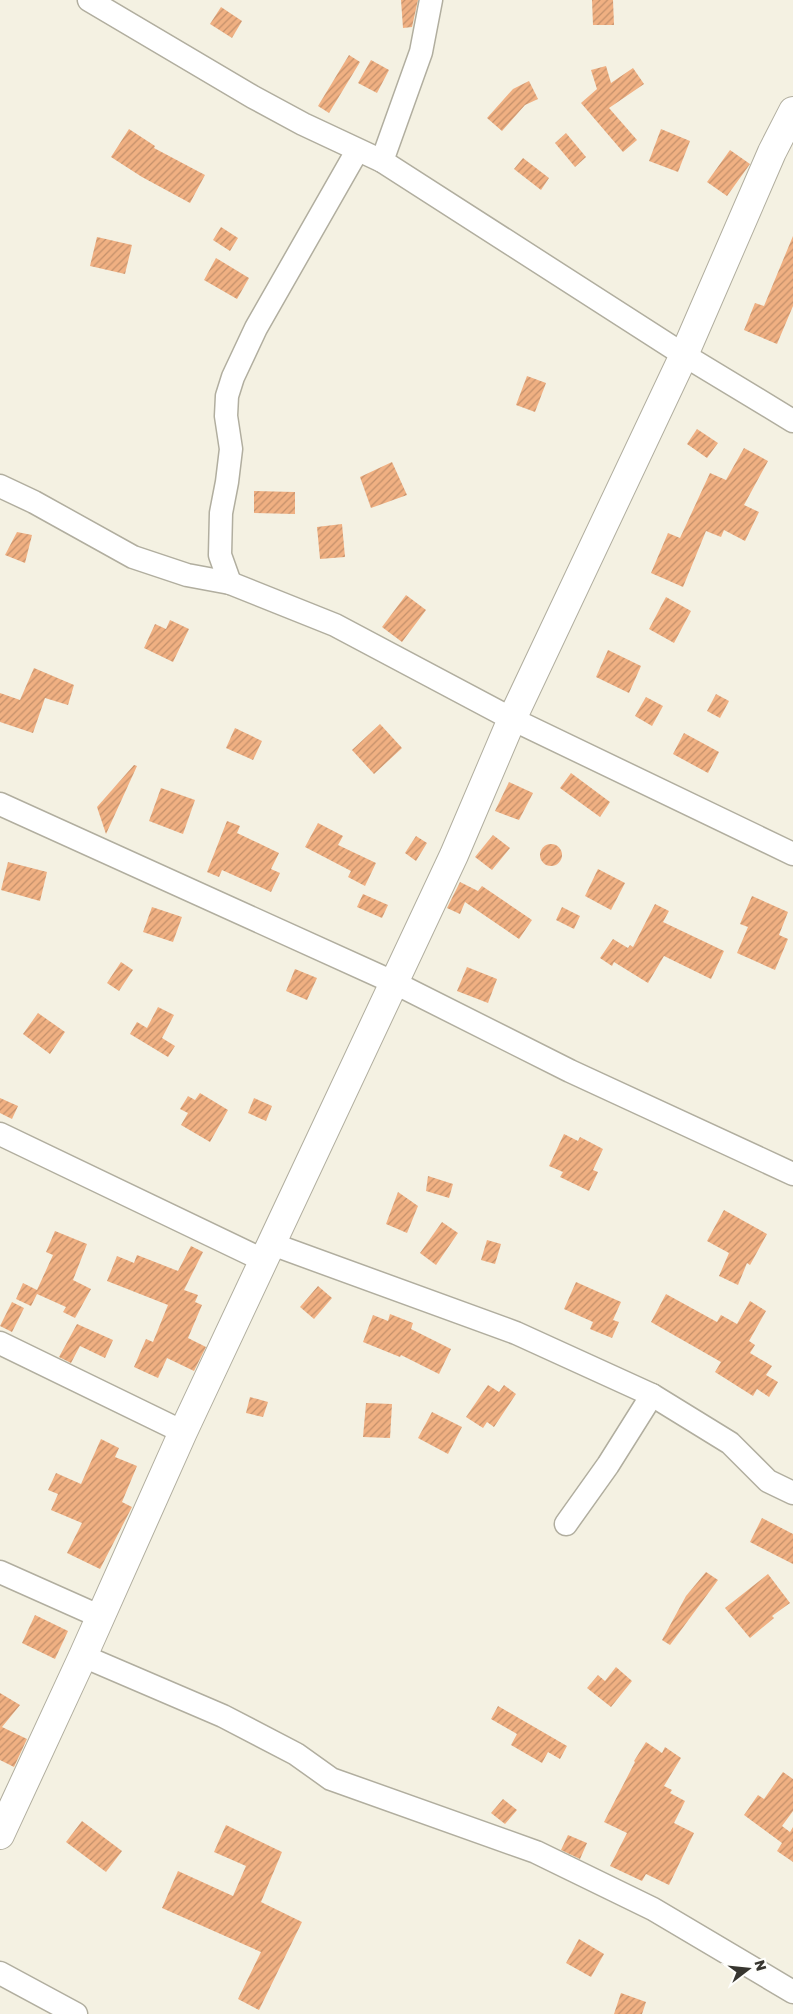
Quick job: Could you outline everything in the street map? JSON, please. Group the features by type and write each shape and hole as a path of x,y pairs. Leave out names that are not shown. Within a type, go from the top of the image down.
{"main road":[{"path":"0,1835 101,1617 183,1432 454,855 512,719 684,355 772,152 793,111"}],"street":[{"path":"89,0 253,97 358,151 382,161 684,355 793,421"},
{"path":"382,161 421,52 431,0"},
{"path":"230,582 220,555 220,513 227,482 231,449 226,416 227,396 233,377 256,328 358,151"},
{"path":"0,486 34,502 133,557 187,575 230,582 335,625 512,719 793,854"},
{"path":"0,804 395,983 570,1071 793,1174"},
{"path":"0,1134 268,1252 516,1333 652,1395 730,1443 768,1481 793,1493"},
{"path":"0,1343 183,1432"},
{"path":"566,1524 608,1465 652,1395"},
{"path":"0,1572 101,1617"},
{"path":"83,1656 223,1716 296,1754 331,1779 536,1852 653,1909 793,1992"},
{"path":"0,1973 76,2014"}],"building":[{"path":"401,0 418,0 412,27 403,28"},
{"path":"592,0 613,0 614,25 593,25"},
{"path":"221,7 242,21 232,38 210,24"},
{"path":"349,55 360,62 329,113 318,106"},
{"path":"371,60 389,70 377,93 358,83"},
{"path":"606,66 611,83 633,68 644,84 609,108 637,140 623,152 581,103 597,89 591,70"},
{"path":"529,81 538,99 525,105 502,131 487,118 513,89"},
{"path":"129,129 155,146 154,148 205,175 190,203 142,177 111,157"},
{"path":"661,129 690,141 678,172 649,161"},
{"path":"566,133 586,157 575,167 555,143"},
{"path":"730,150 750,164 727,196 707,182"},
{"path":"523,158 549,178 541,190 514,169"},
{"path":"221,227 238,238 230,251 213,240"},
{"path":"793,236 793,306 777,344 744,330 755,303 764,306"},
{"path":"97,237 132,245 125,274 90,266"},
{"path":"216,258 249,278 237,299 204,280"},
{"path":"527,376 546,383 535,412 516,405"},
{"path":"697,429 718,443 707,458 687,444"},
{"path":"744,448 768,461 744,505 759,512 745,541 724,530 721,537 706,531 683,587 651,573 668,533 680,538 710,473 726,480"},
{"path":"392,462 407,495 371,508 360,477"},
{"path":"254,491 295,492 295,514 254,513"},
{"path":"342,524 345,557 320,559 317,527"},
{"path":"17,532 32,535 25,563 5,555"},
{"path":"406,595 426,610 402,642 382,627"},
{"path":"666,597 691,611 674,643 649,629"},
{"path":"170,620 189,629 173,662 144,648 155,624 166,629"},
{"path":"608,650 641,666 629,693 596,677"},
{"path":"34,668 74,685 68,705 45,698 33,733 0,722 0,693 20,700"},
{"path":"716,694 729,701 720,718 707,711"},
{"path":"646,697 663,706 652,726 635,716"},
{"path":"380,724 402,748 374,774 352,750"},
{"path":"235,728 262,741 253,760 226,748"},
{"path":"684,733 719,752 708,773 673,754"},
{"path":"134,765 137,766 106,834 97,807"},
{"path":"571,773 610,802 600,817 560,788"},
{"path":"509,782 533,793 519,820 495,811"},
{"path":"161,788 195,800 183,834 149,821"},
{"path":"227,821 240,826 237,833 279,853 271,869 280,873 271,892 222,870 219,877 207,872"},
{"path":"318,823 343,836 338,845 376,863 365,886 348,877 351,871 305,847"},
{"path":"493,835 510,848 492,870 475,857"},
{"path":"416,836 427,843 416,861 405,853"},
{"path":"551,844 559,847 562,855 559,863 551,866 543,863 540,855 543,847"},
{"path":"8,862 47,872 40,901 1,890"},
{"path":"598,869 625,883 611,910 585,896"},
{"path":"460,882 478,891 482,886 532,920 519,939 465,902 460,914 447,908"},
{"path":"363,894 388,905 382,918 357,907"},
{"path":"752,896 788,912 779,935 788,939 775,970 737,953 748,927 740,924"},
{"path":"655,904 669,911 663,922 724,951 711,979 664,956 648,983 614,962 612,966 600,958 613,939 628,948 630,945 633,947"},
{"path":"152,907 182,917 173,942 143,932"},
{"path":"562,907 580,916 574,929 556,920"},
{"path":"121,962 133,970 119,991 107,983"},
{"path":"467,967 497,979 488,1003 457,991"},
{"path":"295,969 317,978 307,1000 286,991"},
{"path":"158,1007 174,1015 162,1038 175,1046 168,1057 130,1034 137,1022 147,1028"},
{"path":"38,1013 65,1032 50,1054 23,1034"},
{"path":"200,1093 228,1110 210,1142 181,1125 188,1113 180,1109 188,1096 195,1100"},
{"path":"0,1098 18,1106 12,1119 0,1113"},
{"path":"254,1098 272,1106 266,1121 248,1113"},
{"path":"564,1134 578,1141 580,1137 603,1149 593,1170 598,1172 589,1191 560,1177 563,1172 549,1166"},
{"path":"428,1176 453,1184 449,1198 426,1191"},
{"path":"398,1192 418,1206 407,1233 386,1224"},
{"path":"724,1210 767,1234 750,1265 747,1263 738,1285 719,1276 729,1253 707,1241"},
{"path":"442,1222 458,1233 436,1265 420,1253"},
{"path":"55,1231 87,1244 73,1280 91,1289 75,1318 63,1312 66,1307 37,1294 31,1306 16,1299 23,1283 37,1290 53,1255 46,1252"},
{"path":"487,1240 501,1244 495,1264 481,1260"},
{"path":"191,1246 203,1252 184,1290 198,1295 195,1302 202,1305 188,1338 206,1347 194,1371 167,1358 158,1378 134,1367 146,1339 153,1342 168,1305 107,1281 117,1256 134,1263 137,1255 178,1271"},
{"path":"576,1282 621,1302 613,1320 619,1322 612,1338 590,1329 593,1322 564,1309"},
{"path":"318,1286 332,1298 314,1319 300,1307"},
{"path":"666,1294 717,1322 721,1315 737,1324 750,1301 766,1311 749,1341 755,1345 750,1353 772,1366 766,1375 778,1382 769,1397 757,1389 753,1396 715,1372 721,1362 651,1322"},
{"path":"12,1302 24,1308 12,1332 0,1326"},
{"path":"390,1314 413,1323 411,1329 451,1349 439,1374 401,1355 400,1357 363,1342 373,1315 388,1321"},
{"path":"77,1324 113,1340 105,1358 80,1346 71,1363 59,1357"},
{"path":"488,1385 499,1392 504,1385 516,1394 494,1427 487,1422 483,1428 466,1417"},
{"path":"250,1397 268,1402 263,1417 246,1413"},
{"path":"366,1403 392,1404 390,1438 363,1437"},
{"path":"432,1412 462,1427 448,1454 418,1438"},
{"path":"101,1439 119,1448 115,1457 137,1466 122,1502 132,1507 100,1569 67,1553 82,1523 51,1510 58,1494 48,1490 56,1473 81,1484"},
{"path":"762,1518 793,1534 793,1564 750,1542"},
{"path":"706,1572 718,1580 670,1645 662,1640 686,1596"},
{"path":"768,1574 790,1603 772,1616 774,1618 750,1638 725,1608"},
{"path":"35,1615 68,1631 55,1659 22,1643"},
{"path":"616,1667 632,1681 611,1707 587,1688 598,1675 605,1681"},
{"path":"0,1693 20,1705 2,1727 27,1739 14,1767 0,1760"},
{"path":"498,1706 567,1746 560,1759 548,1752 542,1763 511,1745 517,1734 491,1719"},
{"path":"646,1742 662,1753 665,1747 681,1758 664,1786 672,1790 670,1793 685,1801 674,1823 694,1833 669,1885 646,1874 642,1881 610,1866 627,1833 604,1822 634,1761"},
{"path":"783,1772 793,1779 793,1811 782,1826 790,1832 793,1827 793,1862 777,1851 782,1843 744,1815 758,1795 764,1799"},
{"path":"503,1799 517,1810 505,1824 491,1813"},
{"path":"82,1821 122,1851 106,1872 66,1842"},
{"path":"226,1825 282,1852 261,1902 302,1922 259,2010 238,1999 261,1952 162,1908 178,1871 233,1896 246,1866 214,1852"},
{"path":"568,1835 587,1843 580,1859 561,1850"},
{"path":"579,1939 604,1954 591,1977 566,1963"},
{"path":"621,1993 646,2002 642,2014 614,2014"}]}
